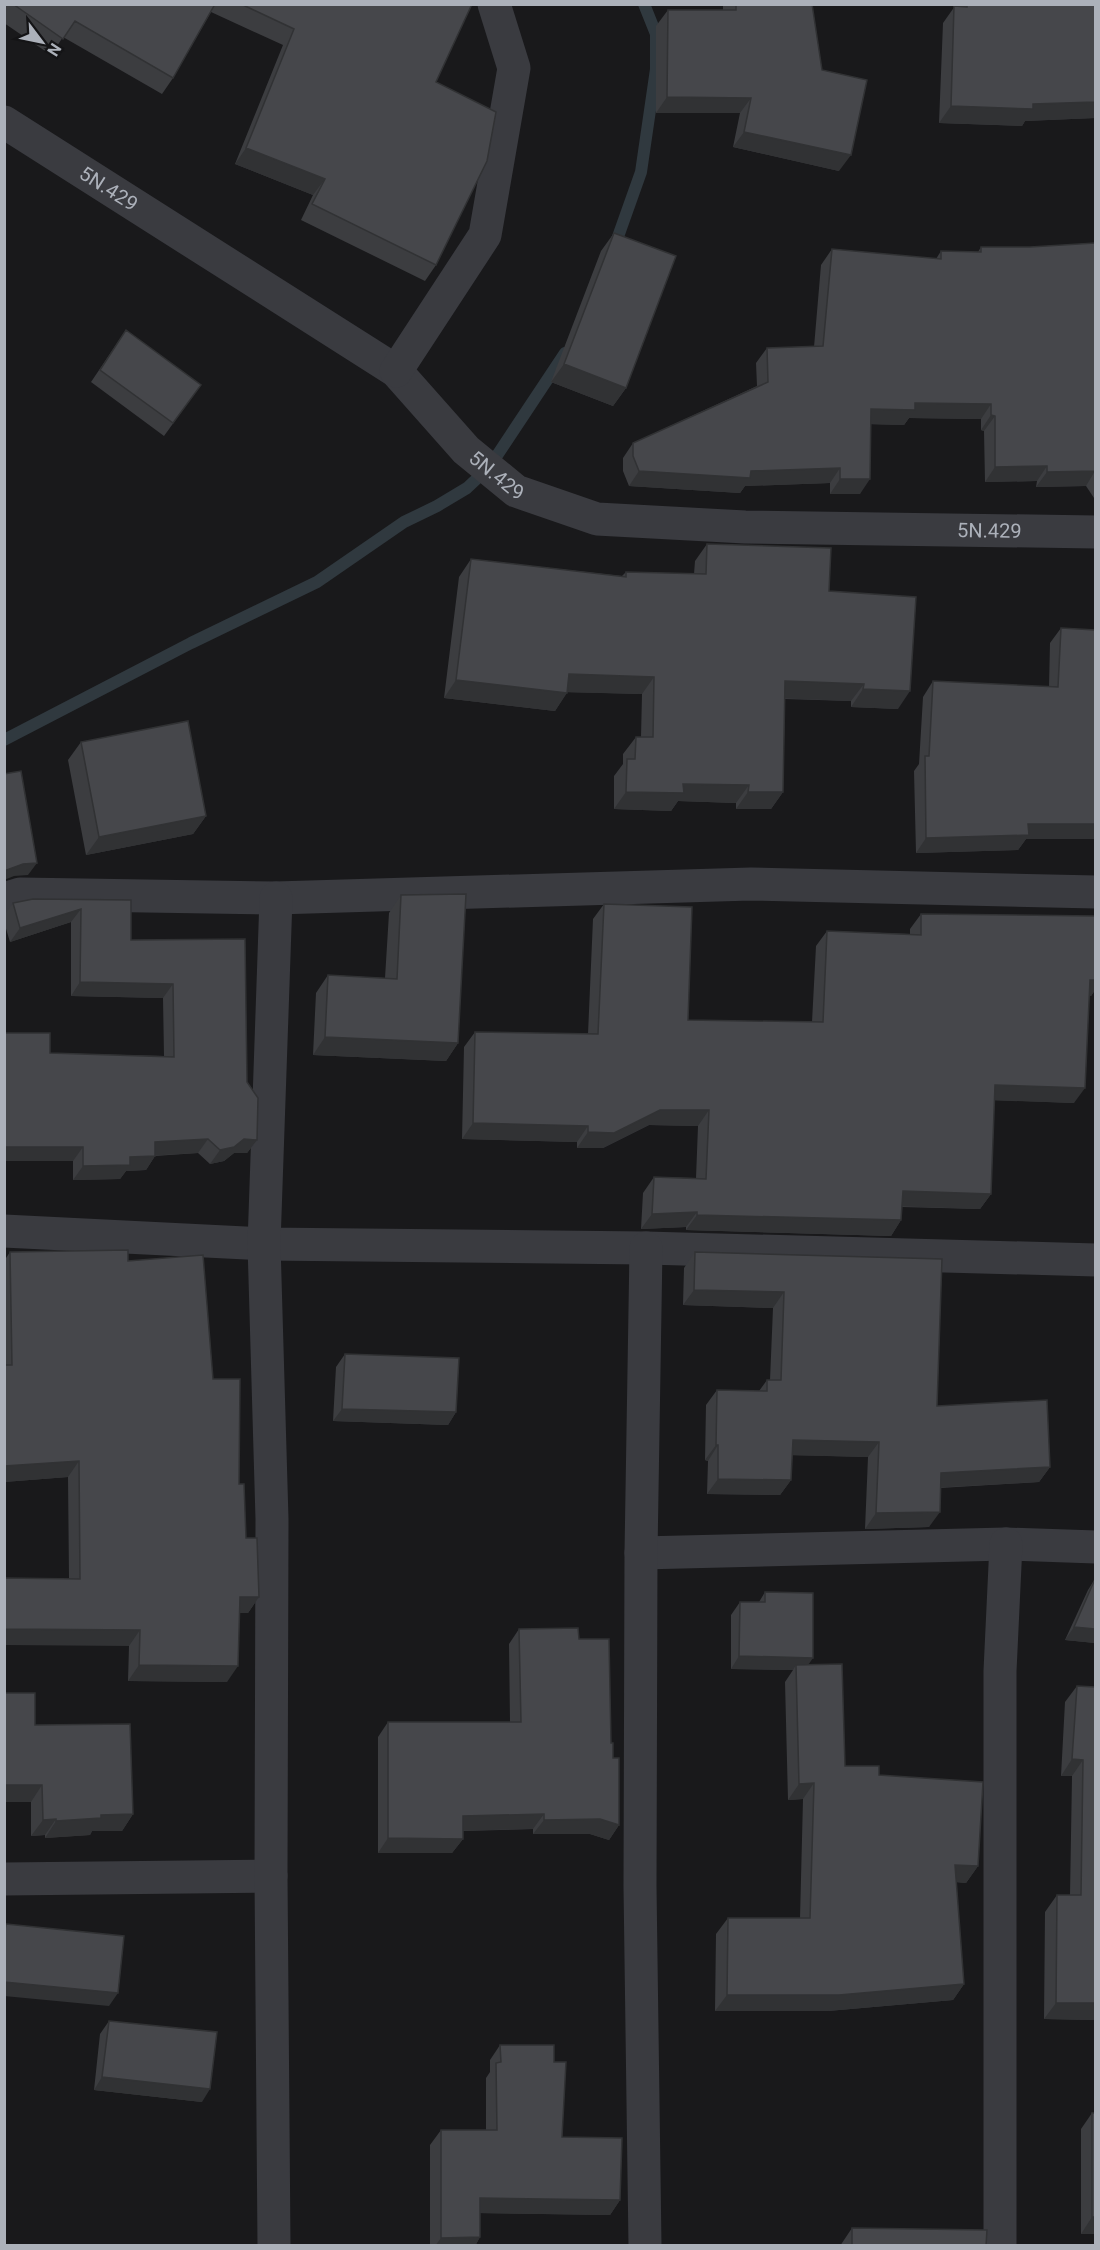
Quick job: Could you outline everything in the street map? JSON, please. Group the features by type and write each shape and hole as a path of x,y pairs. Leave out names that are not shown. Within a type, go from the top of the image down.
{"street":[{"path":"396,371 485,235 514,68 494,4"},
{"name":"5N.429","path":"4,122 396,371 466,450 516,491 597,519 745,527 1095,532"},
{"path":"4,899 20,894 276,898 751,884 1095,892"},
{"path":"274,2246 271,1876 272,1519 264,1244 276,898"},
{"path":"4,1231 264,1244 646,1248 1095,1260"},
{"path":"645,2246 640,1886 641,1553 646,1248"},
{"path":"641,1553 1006,1544 1095,1546"},
{"path":"1000,2246 1000,1671 1006,1544"},
{"path":"4,1879 271,1876"}],"building":[{"path":"13,4 215,4 173,78 75,21 63,39"},
{"path":"241,4 472,4 436,82 496,112 487,161 436,265 312,204 325,179 246,148 294,29"},
{"path":"736,4 812,4 822,70 867,80 851,155 744,132 751,98 667,97 668,10 736,10"},
{"path":"967,4 1095,4 1095,102 1033,104 1033,109 951,106 954,6 967,7"},
{"path":"614,233 676,256 626,388 564,364"},
{"path":"1095,243 1095,471 1047,472 1047,466 995,467 995,416 991,415 991,404 915,403 915,410 871,409 870,479 840,479 840,468 751,471 750,478 639,471 633,456 633,443 768,382 767,348 823,346 832,249 941,259 941,251 981,252 981,247"},
{"path":"126,330 201,385 173,423 100,370"},
{"path":"707,544 831,548 829,591 916,597 910,691 863,689 864,684 785,681 783,792 748,792 749,785 683,784 684,793 626,792 627,759 635,759 636,737 653,737 654,677 569,674 567,693 456,680 471,559 626,577 626,572 706,574"},
{"path":"1061,628 1095,630 1095,824 1028,824 1029,835 926,838 925,756 929,756 933,681 1058,687"},
{"path":"188,721 206,816 99,837 81,742"},
{"path":"21,771 37,863 23,864 4,871 4,774"},
{"path":"466,894 458,1043 325,1037 328,975 397,979 401,895"},
{"path":"33,899 131,900 131,940 245,939 247,1082 258,1098 257,1140 244,1139 234,1147 220,1150 208,1139 155,1142 155,1156 130,1157 130,1165 83,1166 83,1147 4,1147 4,1033 50,1033 50,1053 174,1057 173,984 80,982 81,909 20,928 13,903"},
{"path":"604,904 692,907 688,1020 823,1022 827,931 921,935 921,914 1095,916 1095,980 1090,980 1085,1088 995,1085 991,1194 903,1191 901,1220 697,1215 697,1212 652,1214 654,1177 706,1179 709,1110 660,1110 614,1133 588,1132 588,1126 473,1123 475,1032 598,1034"},
{"path":"128,1250 128,1261 203,1255 213,1379 240,1379 239,1484 244,1484 246,1538 257,1538 259,1597 240,1597 238,1666 139,1665 140,1630 4,1629 4,1578 80,1579 79,1461 4,1466 4,1365 12,1365 10,1252"},
{"path":"695,1252 942,1259 937,1406 1047,1400 1050,1467 941,1473 940,1512 876,1513 879,1442 793,1440 791,1480 718,1479 717,1390 767,1391 767,1380 781,1380 784,1292 694,1290"},
{"path":"345,1354 459,1358 456,1412 342,1409"},
{"path":"1095,1579 1095,1629 1074,1627"},
{"path":"765,1592 813,1593 813,1658 739,1656 740,1602 765,1602"},
{"path":"578,1628 579,1639 609,1639 611,1743 613,1743 613,1758 619,1758 619,1825 600,1819 544,1820 544,1814 463,1816 463,1839 388,1838 388,1722 521,1722 519,1629"},
{"path":"842,1664 845,1766 879,1766 879,1775 983,1782 978,1866 955,1865 964,1984 839,1995 727,1995 728,1918 810,1918 814,1783 799,1784 796,1665"},
{"path":"1077,1686 1095,1687 1095,2003 1056,2003 1057,1895 1081,1895 1083,1760 1072,1759"},
{"path":"4,1693 35,1693 35,1725 130,1724 133,1814 101,1815 101,1818 56,1821 56,1819 43,1820 42,1785 4,1785"},
{"path":"6,1924 124,1936 118,1993 4,1982"},
{"path":"109,2021 217,2032 210,2089 102,2077"},
{"path":"500,2045 554,2045 554,2062 566,2062 562,2137 622,2138 620,2200 480,2198 480,2237 441,2238 441,2130 497,2130 496,2063 501,2062"},
{"path":"1092,2113 1095,2113 1095,2217 1092,2217"},
{"path":"852,2228 987,2230 986,2246 852,2246"}],"waterway":[{"path":"614,248 641,172 656,69 656,34 644,4"},
{"path":"4,740 191,643 317,582 404,522 467,488 498,454 565,353"}]}
